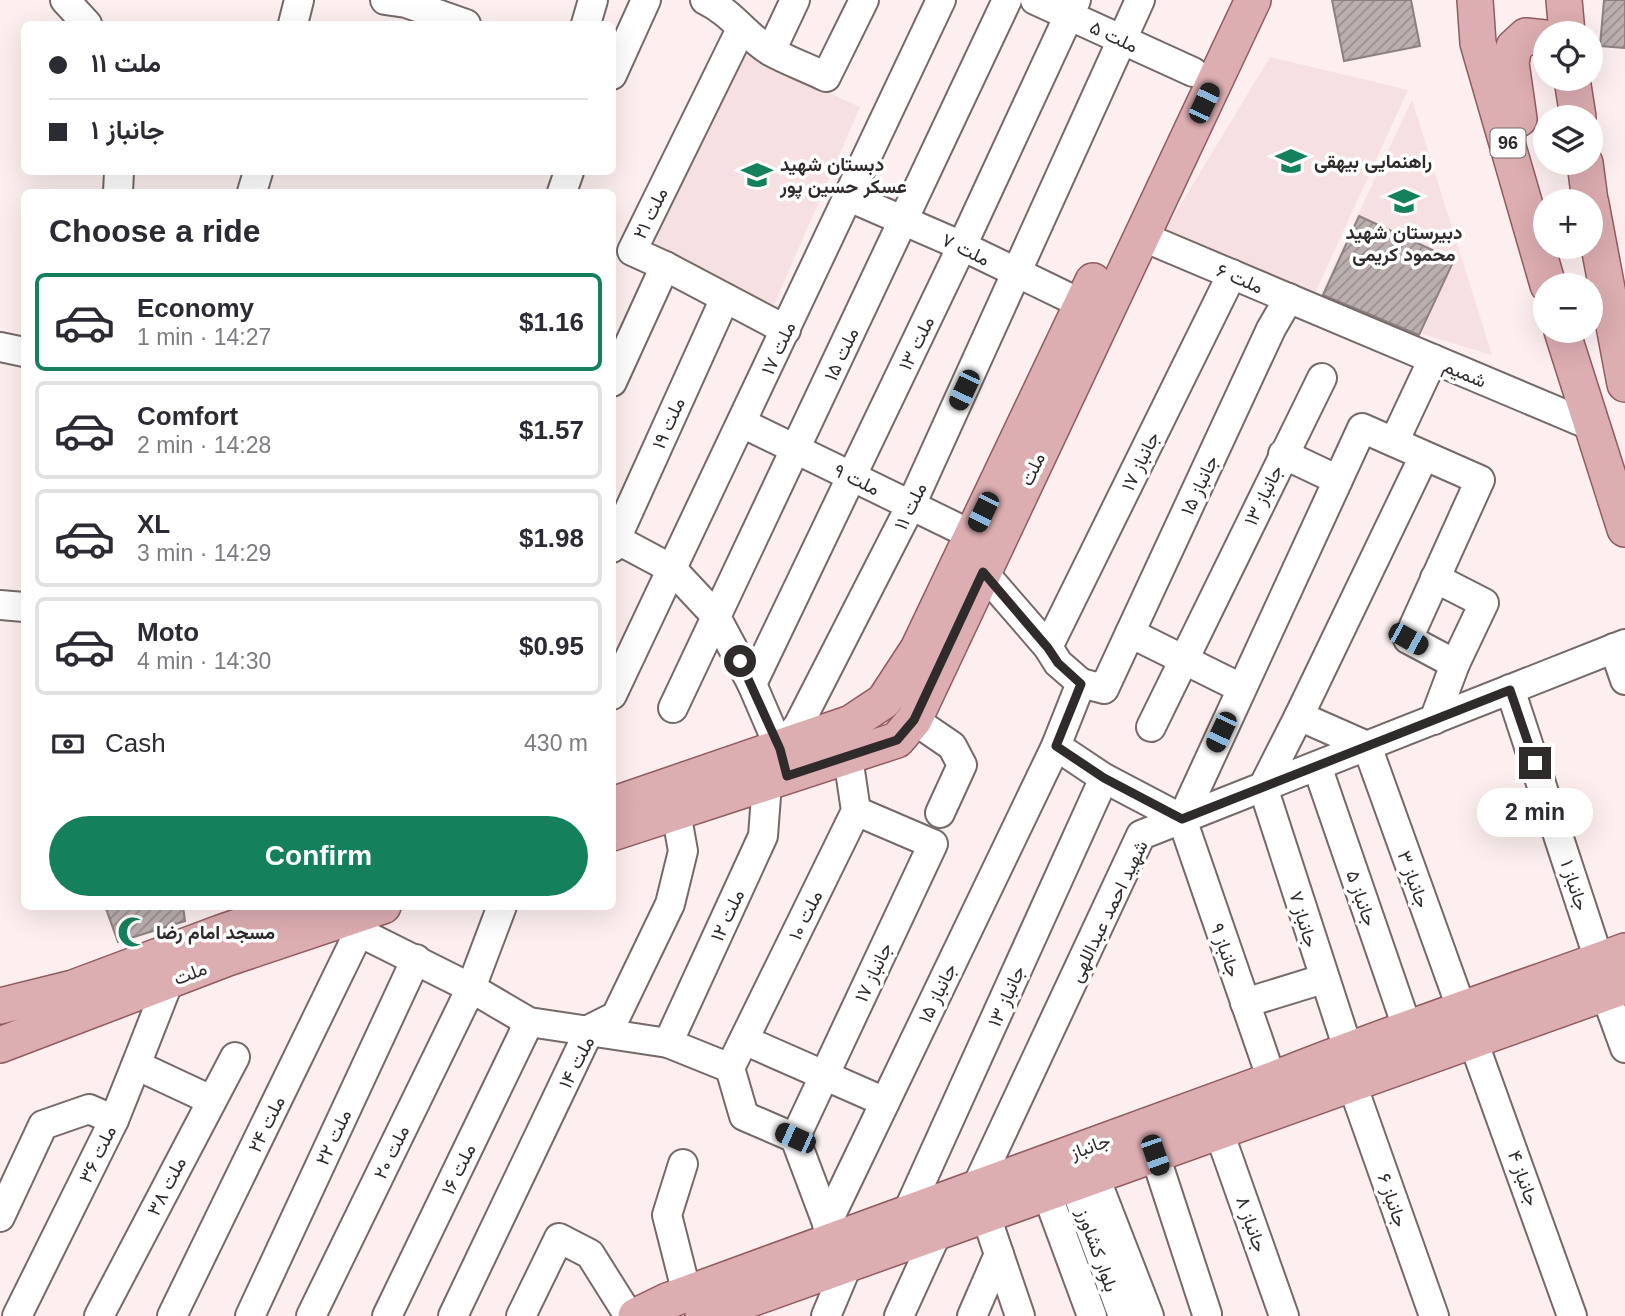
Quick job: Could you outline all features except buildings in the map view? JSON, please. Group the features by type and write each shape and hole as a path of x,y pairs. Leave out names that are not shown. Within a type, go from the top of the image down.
{"main road":[{"name":"ملت","path":"616,831 676,812 778,770 884,701 918,649 1228,0"},
{"name":"ملت","path":"616,804 848,757 897,740 914,720 1253,0"},
{"name":"96","path":"1475,0 1478,43 1533,231"},
{"path":"1564,0 1566,21"},
{"path":"1533,37 1526,36 1514,47 1511,63 1533,217"},
{"path":"1602,259 1625,384"},
{"path":"1566,343 1625,529"},
{"name":"ملت","path":"0,1045 77,1002 220,933 287,910"},
{"name":"ملت","path":"0,1006 77,1002 169,981 229,958 363,915"},
{"name":"جانباز","path":"673,1309 908,1213 981,1202 1062,1176 1155,1155 1353,1084 1468,1026 1614,972"},
{"name":"جانباز","path":"1062,1176 1272,1080 1348,1049 1408,1030 1468,1026"},
{"name":"جانباز","path":"835,1244 937,1233 981,1202"}],"street":[{"path":"65,0 84,21"},
{"path":"385,0 405,3 457,21"},
{"path":"616,66 646,0"},
{"path":"771,51 795,0"},
{"path":"718,3 741,29 771,51 826,77 864,0"},
{"name":"ملت ۱۷","path":"616,687 941,0"},
{"name":"ملت ۱۵","path":"673,708 1007,0"},
{"name":"ملت ۵","path":"1035,0 1073,7 1122,39 1193,72"},
{"name":"ملت ۱۱","path":"778,770 911,505 1140,0"},
{"name":"ملت ۱۳","path":"752,684 1073,7"},
{"name":"ملت ۲۱","path":"616,373 665,266 622,247 741,29"},
{"name":"ملت ۷","path":"849,197 962,246 1082,304"},
{"name":"ملت ۶","path":"1141,236 1338,319"},
{"path":"665,266 786,330"},
{"name":"جانباز ۱۷","path":"1048,648 1232,274"},
{"name":"ملت ۱۹","path":"616,538 724,298"},
{"name":"جانباز ۱۵","path":"826,1316 835,1244 885,1102 1056,746 1081,684 1104,689 1271,329 1289,298"},
{"name":"شمیم","path":"1338,319 1592,426"},
{"path":"0,346 21,351"},
{"path":"1394,442 1433,359"},
{"name":"جانباز ۱۳","path":"1151,727 1322,378"},
{"name":"ملت ۹","path":"742,423 972,535"},
{"path":"1056,746 1104,778 1182,819 1363,428 1480,480 1408,639 1455,664"},
{"path":"1283,454 1338,480"},
{"path":"1263,787 1300,716 1424,456"},
{"path":"616,543 672,569 715,615 752,684 778,770"},
{"path":"983,572 1058,663 1081,684"},
{"path":"1434,720 1455,664 1484,603 1435,578"},
{"path":"0,605 21,607"},
{"path":"1130,633 1241,688"},
{"path":"1620,646 1625,680"},
{"name":"شهید احمد عبداللهی","path":"981,1202 1141,835 1620,646"},
{"name":"جانباز ۱","path":"1510,690 1614,972 1625,1048"},
{"path":"1300,716 1367,746"},
{"path":"914,720 952,746 962,765 940,813"},
{"name":"جانباز ۳","path":"1367,746 1468,1026"},
{"path":"848,757 856,811"},
{"name":"جانباز ۵","path":"1317,766 1408,1030"},
{"name":"ملت ۱۲","path":"668,1042 763,836 778,770"},
{"name":"جانباز ۱۳","path":"908,1213 1104,778"},
{"name":"جانباز ۷","path":"1263,787 1323,979 1348,1049"},
{"name":"جانباز ۱۷","path":"795,1138 933,844 856,811"},
{"name":"ملت ۱۰","path":"730,1068 856,811"},
{"name":"ملت ۱۴","path":"453,1316 590,1029 616,1016 670,904 683,851 676,812"},
{"name":"جانباز ۹","path":"1182,819 1272,1080"},
{"name":"ملت ۲۰","path":"311,1316 471,988 500,910"},
{"path":"363,915 416,959 529,1022 668,1042 730,1068 744,1116 795,1138 835,1244"},
{"name":"ملت ۲۴","path":"172,1316 363,915"},
{"name":"ملت ۲۲","path":"250,1316 416,959"},
{"path":"1245,1003 1323,979"},
{"name":"ملت ۳۶","path":"17,1316 114,1120 169,981"},
{"name":"ملت ۱۶","path":"387,1316 529,1022"},
{"name":"جانباز ۴","path":"1468,1026 1572,1316"},
{"path":"744,1040 885,1102"},
{"path":"0,1045 0,1068"},
{"name":"ملت ۳۸","path":"99,1316 235,1057"},
{"path":"136,1065 211,1100"},
{"name":"جانباز ۶","path":"1353,1084 1434,1316"},
{"path":"0,1217 43,1125 89,1109 114,1120"},
{"name":"جانباز ۸","path":"1219,1132 1284,1316"},
{"path":"1155,1155 1207,1314"},
{"path":"673,1309 667,1215 682,1164"},
{"path":"1062,1176 1149,1316"},
{"name":"بلوار کشاورز","path":"1062,1176 1092,1316"},
{"name":"بلوار کشاورز","path":"1062,1176 1123,1316"},
{"path":"981,1202 1020,1316"},
{"path":"900,1316 937,1233"},
{"path":"521,1316 559,1238 590,1254 629,1316"},
{"path":"972,1316 999,1254"}],"shaded area":[{"name":"دبستان شهید عسکر حسین پور","path":"746,55 860,107 774,305 649,242"},
{"name":"راهنمایی بیهقی","path":"1270,57 1408,90 1314,295 1164,232"},
{"name":"دبیرستان شهید محمود کریمی","path":"1412,100 1492,355 1317,302"}],"place":[{"name":"راهنمایی بیهقی","path":"1291,161"},
{"name":"دبستان شهید عسکر حسین پور","path":"757,175"},
{"name":"دبیرستان شهید محمود کریمی","path":"1404,201"},
{"name":"مسجد امام رضا","path":"133,932"}],"route":[{"path":"740,661 780,749 787,776 897,740 914,720 983,572 1058,663 1081,684 1056,746 1104,778 1182,819 1510,690 1535,763"}]}
